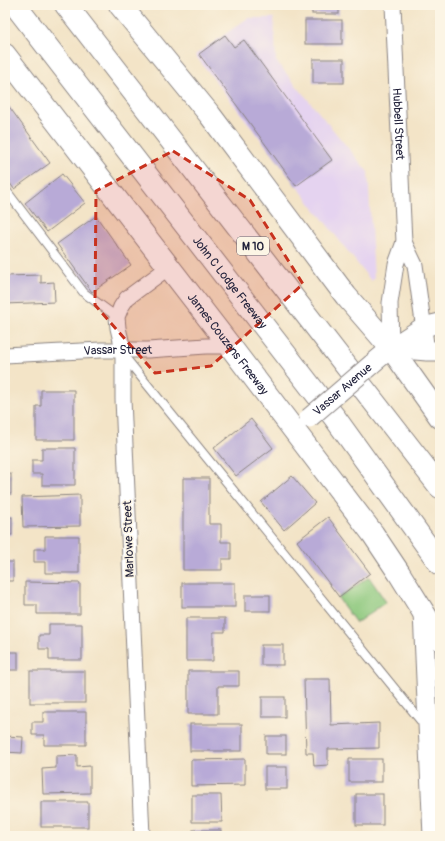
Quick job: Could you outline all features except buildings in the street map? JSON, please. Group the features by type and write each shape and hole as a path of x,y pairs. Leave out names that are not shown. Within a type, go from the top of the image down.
{"main road":[{"name":"John C Lodge Freeway","path":"15,5 335,418 440,564"},
{"name":"M 10","path":"66,5 440,487"},
{"path":"120,5 210,115 346,296 391,348 438,411"},
{"name":"James Couzens Freeway","path":"5,55 230,346 302,424 399,572 440,639"},
{"path":"410,523 440,576"}],"street":[{"name":"Hubbell Street","path":"391,348 390,303 396,264 404,242 393,5"},
{"name":"Hubbell Street","path":"404,242 415,264 432,325 433,351"},
{"path":"117,318 121,307 127,298 169,267"},
{"name":"Marlowe Street","path":"117,318 123,352 142,836"},
{"name":"Vassar Avenue","path":"302,424 391,348 432,325"},
{"name":"Vassar Street","path":"5,355 123,352 206,346 230,346"},
{"path":"391,348 433,351"},
{"path":"423,612 433,836"}],"lane":[{"path":"5,189 84,293 117,318"},
{"path":"123,352 429,731"}],"highlighted area":[{"path":"173,151 250,200 303,284 211,366 155,373 95,305 96,191"}],"shaded area":[{"path":"248,18 274,18 276,61 368,172 374,279 371,281 195,55"}],"green space":[{"path":"369,577 386,602 356,623 338,598"}]}
